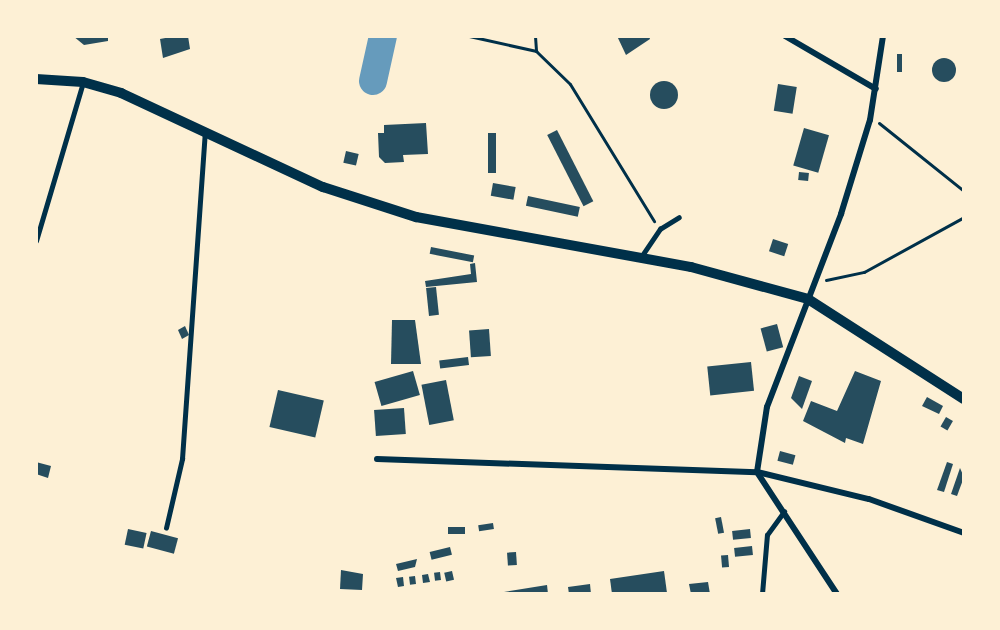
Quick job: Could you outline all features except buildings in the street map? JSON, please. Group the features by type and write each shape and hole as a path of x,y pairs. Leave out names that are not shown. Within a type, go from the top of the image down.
{"street":[{"path":"785,36 876,89"},
{"path":"837,594 785,510 757,472 767,408 815,284 870,120 883,36"},
{"path":"36,78 83,82 205,129 323,187 416,217 641,257 808,299 964,399"},
{"path":"377,459 757,472 869,499 964,533"}],"lane":[{"path":"36,241 83,82"},
{"path":"166,528 182,459 205,129"},
{"path":"641,257 660,229 679,217"},
{"path":"762,594 767,535 785,510"}],"path":[{"path":"469,36 536,51 585,101 660,229"},
{"path":"535,36 536,51"},
{"path":"870,120 964,191"},
{"path":"815,284 864,272 964,217"}],"waterway":[{"path":"373,81 383,36"}]}
